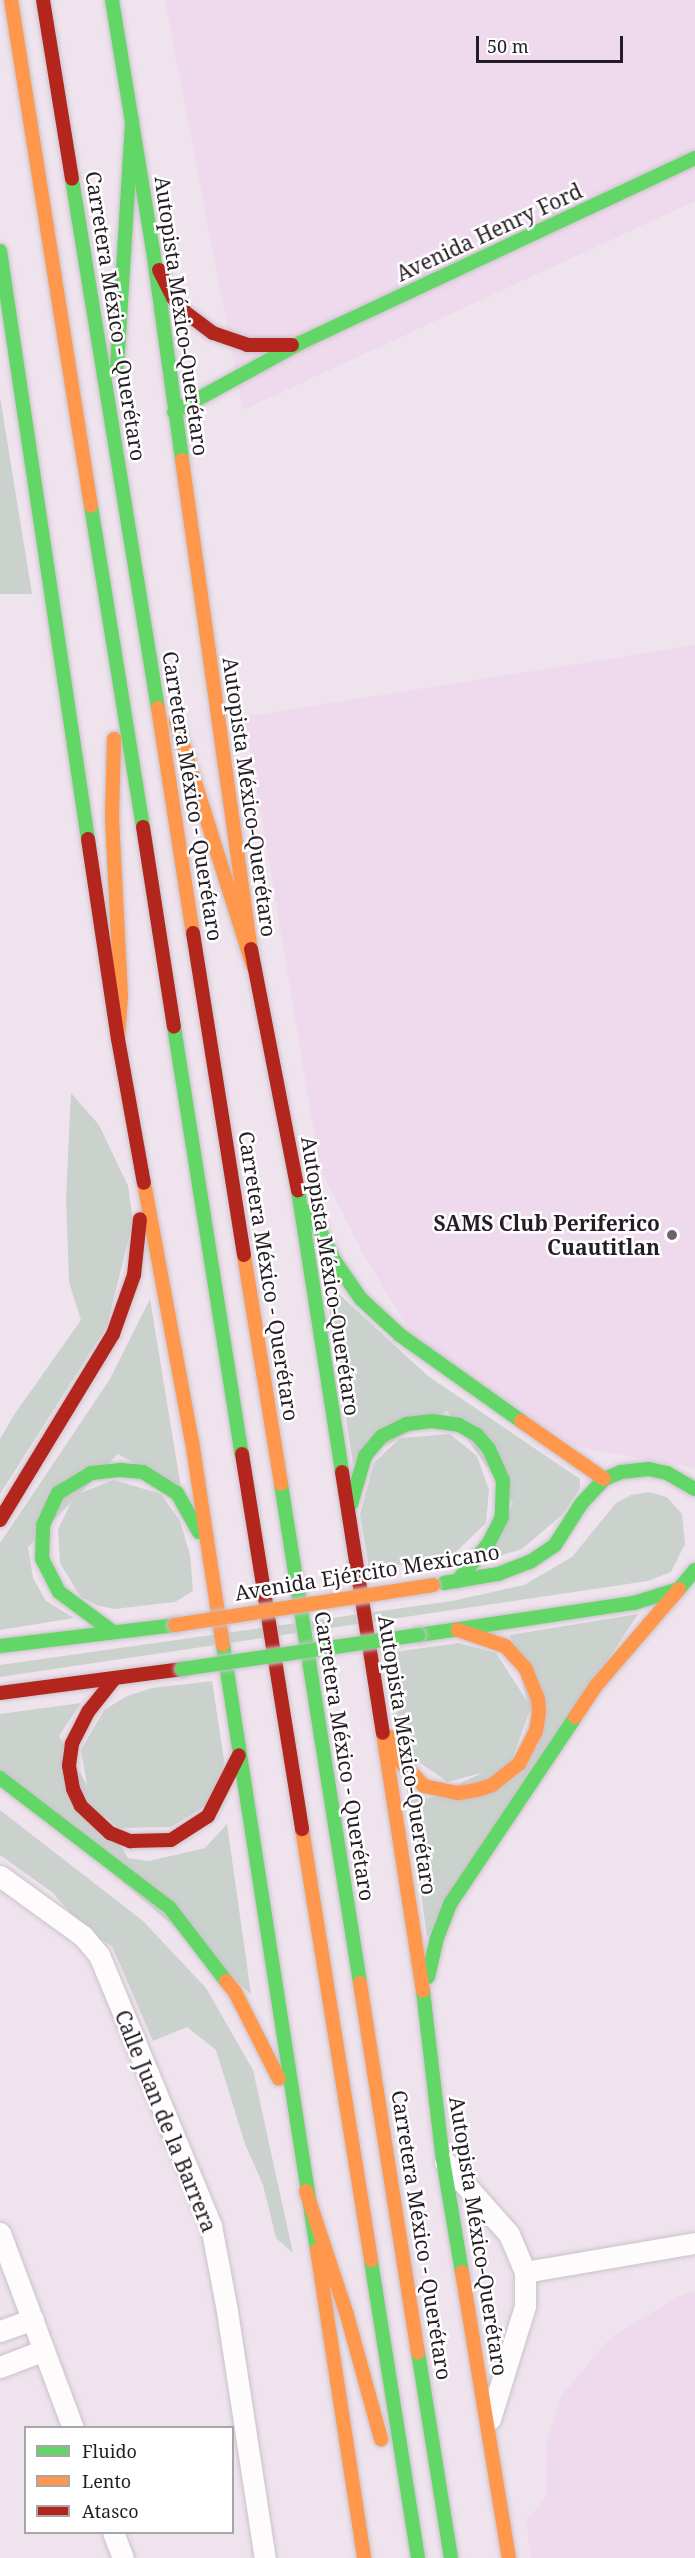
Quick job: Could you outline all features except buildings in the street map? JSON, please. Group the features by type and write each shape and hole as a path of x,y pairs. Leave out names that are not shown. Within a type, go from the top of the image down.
{"main road":[{"path":"11,0 418,2558"},
{"name":"Carretera México - Querétaro","path":"43,0 113,426 452,2558"},
{"name":"Autopista México-Querétaro","path":"112,0 153,250 253,966 295,1174 424,1994 443,2160 508,2558"},
{"path":"113,426 132,120"},
{"name":"Avenida Henry Ford","path":"174,412 300,343 695,158"},
{"name":"Avenida Henry Ford","path":"153,250 164,284 173,298 191,318 213,333 229,340 256,346 283,347 300,343"},
{"path":"0,251 118,1039 192,1441 363,2558"},
{"path":"149,653 180,731 253,966"},
{"path":"117,662 112,818 121,995 118,1039"},
{"path":"0,1520 113,1334 134,1275 141,1222 138,1148"},
{"path":"295,1174 334,1260 362,1299 399,1335 604,1479 621,1472 649,1468 667,1473 694,1486"},
{"path":"349,1514 365,1456 382,1436 406,1424 432,1421 459,1425 477,1435 489,1449 503,1480 502,1517 489,1543 457,1581"},
{"path":"113,1632 59,1592 42,1559 43,1525 58,1493 92,1473 121,1470 143,1472 161,1481 177,1493 207,1546"},
{"name":"Avenida Ejército Mexicano","path":"0,1646 175,1625 498,1574 530,1563 555,1545 582,1504 604,1479"},
{"path":"424,1994 437,1938 450,1904 595,1687 695,1570"},
{"path":"0,1693 458,1630 634,1603 679,1589"},
{"path":"377,1697 399,1760 424,1786 458,1793 477,1791 492,1785 519,1764 536,1731 538,1712 538,1699 526,1669 505,1646 458,1630"},
{"path":"115,1678 88,1712 77,1733 72,1744 69,1766 73,1789 81,1806 92,1819 110,1833 130,1841 171,1840 208,1816 239,1755"},
{"path":"0,1778 170,1908 235,1992 293,2106"},
{"path":"306,2191 347,2315 385,2454"},
{"path":"391,2477 413,2558"}],"street":[{"name":"Calle Juan de la Barrera","path":"0,1876 83,1936 99,1955 211,2226 227,2311 265,2558"},
{"path":"443,2160 509,2234 525,2272 525,2306 487,2428"},
{"path":"0,2233 73,2426"},
{"path":"525,2272 695,2243"},
{"path":"0,2331 33,2319"},
{"path":"0,2367 44,2350"},
{"path":"114,2534 123,2558"}],"shaded area":[{"path":"165,0 695,0 695,201 243,410"},
{"path":"0,397 32,594 0,594"},
{"path":"695,645 695,1468 576,1447 416,1341 362,1252 320,1168 245,717"},
{"path":"71,1093 99,1125 128,1186 133,1221 107,1326 0,1494 0,1439 14,1415 81,1320 69,1282 66,1198"},
{"path":"321,1254 339,1294 428,1376 580,1479 580,1488 562,1515 522,1549 489,1559 513,1503 447,1411 353,1464"},
{"path":"150,1299 181,1488 118,1454 28,1547 33,1578 46,1601 74,1618 0,1630 0,1543 110,1379"},
{"path":"450,1434 477,1456 489,1490 486,1523 456,1552 423,1562 369,1568 360,1514 374,1463 400,1438"},
{"path":"114,1480 161,1494 180,1521 190,1555 193,1591 175,1602 114,1609 96,1605 80,1596 60,1563 58,1529 75,1495"},
{"path":"649,1492 667,1497 682,1514 685,1544 671,1572 648,1581 0,1677 0,1665 452,1601 524,1585 572,1557 616,1503 631,1495"},
{"path":"638,1614 427,1937 407,1789 427,1799 539,1746 510,1635"},
{"path":"458,1643 496,1653 531,1707 510,1765 448,1782 401,1750 381,1654"},
{"path":"212,1681 224,1760 220,1797 171,1827 118,1828 90,1802 81,1750 104,1710 127,1696 152,1688"},
{"path":"81,1703 59,1736 128,1858 149,1861 205,1848 227,1824 251,1994 0,1775 0,1714"},
{"path":"0,1810 143,1921 206,1988 253,2070 293,2253 276,2238 263,2185 245,2144 216,2050 187,2027 153,2041 112,1946 87,1932 53,1893 0,1855"},
{"path":"695,2292 695,2558 531,2558 526,2521 547,2495 546,2444 562,2395 611,2337 685,2293"}],"traffic: fast":[{"path":"112,0 153,250 182,460"},
{"path":"117,368 132,120"},
{"path":"174,412 300,343 695,158"},
{"path":"72,179 158,708"},
{"path":"0,251 88,839"},
{"path":"91,506 143,827"},
{"path":"174,1027 242,1454"},
{"path":"298,1190 342,1472"},
{"path":"311,1211 334,1260 361,1299 400,1335 521,1421"},
{"path":"351,1504 365,1456 382,1436 407,1424 432,1421 459,1425 477,1435 489,1449 503,1480 502,1517 489,1543 457,1581"},
{"path":"444,1583 498,1574 530,1562 555,1545 581,1504 604,1479 621,1472 649,1469 667,1473 695,1489"},
{"path":"113,1632 59,1592 42,1559 43,1525 58,1493 91,1473 121,1470 143,1472 177,1493 199,1532"},
{"path":"281,1484 360,1983"},
{"path":"419,1635 634,1603 679,1589 695,1570"},
{"path":"0,1646 175,1625"},
{"path":"182,1669 419,1635"},
{"path":"223,1645 317,2250"},
{"path":"428,1977 437,1938 450,1904 575,1717"},
{"path":"0,1778 170,1908 226,1981"},
{"path":"423,1991 443,2160 462,2272"},
{"path":"371,2261 418,2558"},
{"path":"418,2352 451,2558"}],"traffic: slow":[{"path":"11,0 91,506"},
{"path":"182,460 251,949"},
{"path":"158,708 193,933"},
{"path":"176,722 253,966"},
{"path":"114,739 112,818 121,995 118,1039"},
{"path":"144,1183 192,1441 223,1645"},
{"path":"244,1255 281,1484"},
{"path":"521,1421 604,1479"},
{"path":"175,1625 433,1585"},
{"path":"575,1717 595,1687 679,1589"},
{"path":"391,1737 399,1760 424,1786 458,1793 477,1790 492,1785 519,1764 536,1731 539,1712 538,1699 526,1669 505,1646 458,1630"},
{"path":"383,1733 423,1991"},
{"path":"302,1829 371,2261"},
{"path":"226,1981 235,1992 279,2079"},
{"path":"360,1983 418,2352"},
{"path":"306,2191 347,2315 381,2439"},
{"path":"317,2250 364,2558"},
{"path":"462,2272 509,2558"}],"traffic: jam":[{"path":"43,0 72,179"},
{"path":"159,270 173,298 185,312 213,333 247,345 292,345"},
{"path":"143,827 174,1027"},
{"path":"88,839 118,1039 144,1183"},
{"path":"193,933 244,1255"},
{"path":"251,949 298,1190"},
{"path":"0,1520 113,1334 134,1275 140,1219"},
{"path":"242,1454 302,1829"},
{"path":"342,1472 383,1733"},
{"path":"0,1693 182,1669"},
{"path":"115,1678 88,1712 72,1744 69,1766 73,1789 81,1806 110,1833 130,1841 171,1840 208,1816 239,1755"}],"place":[{"name":"SAMS Club Periferico Cuautitlan","path":"672,1235"}]}
